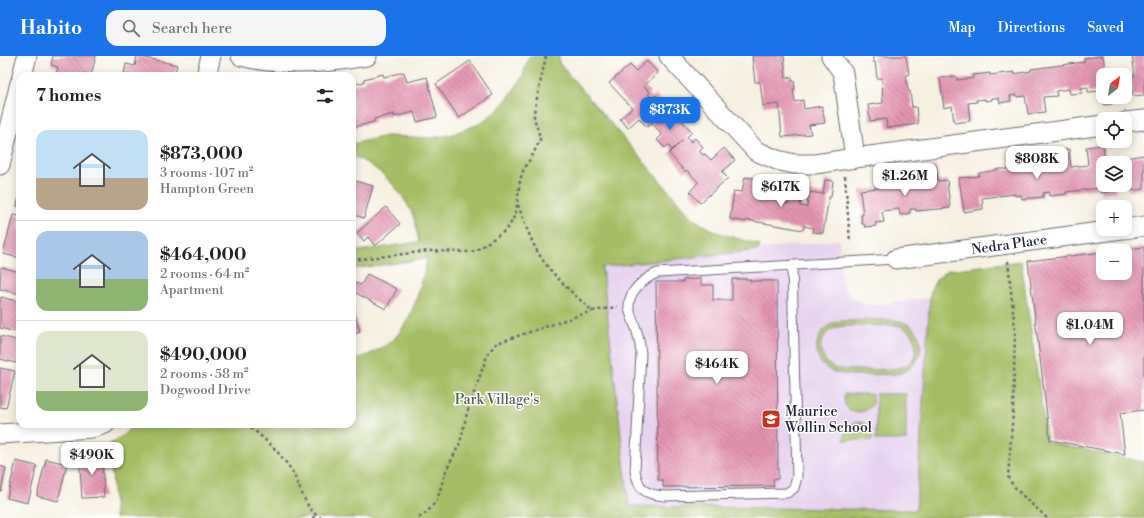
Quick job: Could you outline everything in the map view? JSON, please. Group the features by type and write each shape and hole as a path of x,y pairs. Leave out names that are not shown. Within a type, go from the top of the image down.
{"street":[{"path":"23,72 27,56"},
{"path":"207,72 211,56"},
{"path":"241,56 274,62 307,64 368,56"},
{"path":"669,56 756,151 777,160 794,164 815,164 1096,126"},
{"path":"831,56 843,73 855,158"},
{"path":"0,165 16,99"},
{"path":"1132,121 1144,120"},
{"name":"Nedra Place","path":"1132,228 1144,226"},
{"name":"Nedra Place","path":"896,259 1096,233"},
{"path":"0,434 92,428"}],"lane":[{"path":"792,265 797,477 794,488 787,493 664,496 645,492 638,482 635,471 641,353 640,343 629,306 631,295 638,286 648,277 658,273 792,265 896,259"}],"path":[{"path":"356,260 429,252 471,252 480,248 506,230 513,220 523,171 540,140 534,118 534,112 546,56"},
{"path":"845,174 850,242"},
{"path":"517,205 541,258 592,311"},
{"path":"1008,260 1016,330 1013,413 1008,476 1015,487 1047,518"},
{"path":"419,518 429,510 437,500 446,471 460,442 467,413 488,353 492,347 498,343 592,311 629,306"},
{"path":"251,428 276,450 291,469 305,499 316,516 321,518"},
{"path":"312,518 316,516"}],"shaded area":[{"name":"Maurice Wollin School","path":"839,240 841,278 843,286 852,298 865,304 875,305 930,298 917,510 629,506 602,267"}],"green space":[{"name":"Park Village's","path":"529,56 559,56 559,63 686,211 700,223 719,233 760,245 758,250 602,267 629,506 916,510 930,296 932,287 937,279 948,270 1021,261 1047,442 1144,462 1144,518 115,518 110,443 123,435 129,428 356,428 356,359 385,346 395,338 401,330 416,301 427,259 356,268 356,251 419,242 415,221 408,205 396,188 380,172 356,158 356,143 386,136 431,138 450,135 479,124 498,110 523,76"},
{"path":"864,320 890,320 903,322 912,327 917,334 920,341 921,350 914,365 897,374 840,374 825,367 820,361 817,353 819,337 824,330 832,324 841,321","holes":["896,325 909,331 913,337 916,349 911,361 900,368 870,370 848,370 834,368 829,365 821,351 822,341 826,334 838,327"]},
{"path":"844,394 872,394 872,404 867,410 858,412 850,410 845,404"},
{"path":"876,394 906,394 906,440 876,440"},
{"path":"860,422 870,428 872,440 844,440 846,430 850,425"}],"building":[{"path":"53,56 96,56 92,72 56,72 58,67 51,65"},
{"path":"137,56 177,65 175,72 124,72 126,64 135,66"},
{"path":"752,56 784,56 786,78 792,77 792,81 794,81 795,89 793,89 795,102 803,100 804,109 822,106 825,123 809,125 811,134 782,137 779,104 763,106 760,82 755,82"},
{"path":"873,56 906,56 909,74 906,75 908,91 910,91 912,107 916,107 918,124 887,128 886,119 870,121 868,105 883,103 882,78 877,78"},
{"path":"1103,56 1105,68 1096,68 1096,91 1088,92 1088,87 1081,88 1082,93 1070,94 1069,89 1056,91 1057,96 1043,97 1045,112 1028,114 1025,96 1017,97 1017,95 1010,96 1011,101 1000,103 999,98 992,98 992,100 976,100 977,102 968,103 970,121 954,123 952,106 944,108 940,78 956,76 957,80 973,78 973,75 990,73 990,75 1014,72 1014,74 1031,71 1031,69 1084,62 1084,58"},
{"path":"1132,56 1144,56 1144,95 1133,96 1132,76 1135,75"},
{"path":"470,61 493,95 459,118 436,84"},
{"path":"647,61 658,73 644,86 650,92 648,94 652,98 656,95 664,104 660,107 664,112 670,107 692,132 687,137 691,142 695,138 703,147 699,151 703,155 705,154 711,160 724,148 735,160 722,172 728,178 700,203 690,192 698,182 687,170 685,172 669,153 683,140 672,150 668,145 665,148 657,140 662,135 652,123 647,127 639,118 628,128 620,119 632,108 609,83 630,65 636,71"},
{"path":"404,72 407,82 427,77 437,117 417,122 414,112 394,117 394,114 374,119 374,122 356,126 356,84 364,82 364,79 383,74 384,77"},
{"path":"1096,146 1096,148 1103,148 1104,156 1096,156 1096,188 1066,192 1066,194 1049,196 1049,192 1043,193 1043,197 1022,199 1021,195 1015,196 1015,194 982,198 983,209 964,212 959,178 979,176 979,173 997,169 1013,169 1013,167 1027,165 1028,167 1034,166 1033,164 1041,163 1041,165 1045,164 1046,167 1055,166 1053,151 1069,149 1071,167 1088,165 1086,147"},
{"path":"1144,155 1144,189 1132,191 1132,157"},
{"path":"936,166 938,181 947,180 950,208 916,211 916,209 910,209 910,213 900,215 899,209 882,211 884,222 875,223 876,226 865,227 864,224 862,224 861,215 863,215 860,190 879,188 879,185 901,183 900,181 908,180 909,182 913,181 913,187 922,186 920,168"},
{"path":"745,177 761,179 758,197 783,200 783,203 789,204 790,198 801,200 800,206 807,207 809,192 823,194 825,180 833,181 823,233 812,232 813,228 804,226 803,230 747,220 746,222 730,219 734,191 742,192"},
{"path":"356,181 373,186 364,218 356,216"},
{"path":"386,207 400,224 375,246 368,237 364,241 357,233"},
{"path":"13,215 16,215 16,257 3,254"},
{"path":"1144,247 1144,410 1120,413 1125,454 1050,440 1028,261 1096,253 1096,280 1132,280 1132,248"},
{"path":"1,267 16,271 16,293 0,289"},
{"path":"367,274 397,289 386,309 356,293 356,283 361,285"},
{"path":"684,279 701,279 701,285 713,285 713,300 732,300 732,279 777,281 778,479 773,479 774,486 663,487 663,480 658,480 656,282 683,282"},
{"path":"1,297 16,301 16,332 0,328"},
{"path":"356,319 360,332 356,334"},
{"path":"0,336 16,340 16,363 0,359"},
{"path":"0,368 15,371 6,408 0,407"},
{"path":"102,454 104,497 82,498 79,455"},
{"path":"46,459 67,464 58,501 37,496"},
{"path":"16,461 37,466 28,503 7,498"},
{"path":"0,466 6,468 1,491 0,491"}],"place":[{"name":"Maurice Wollin School","path":"771,419"}]}
